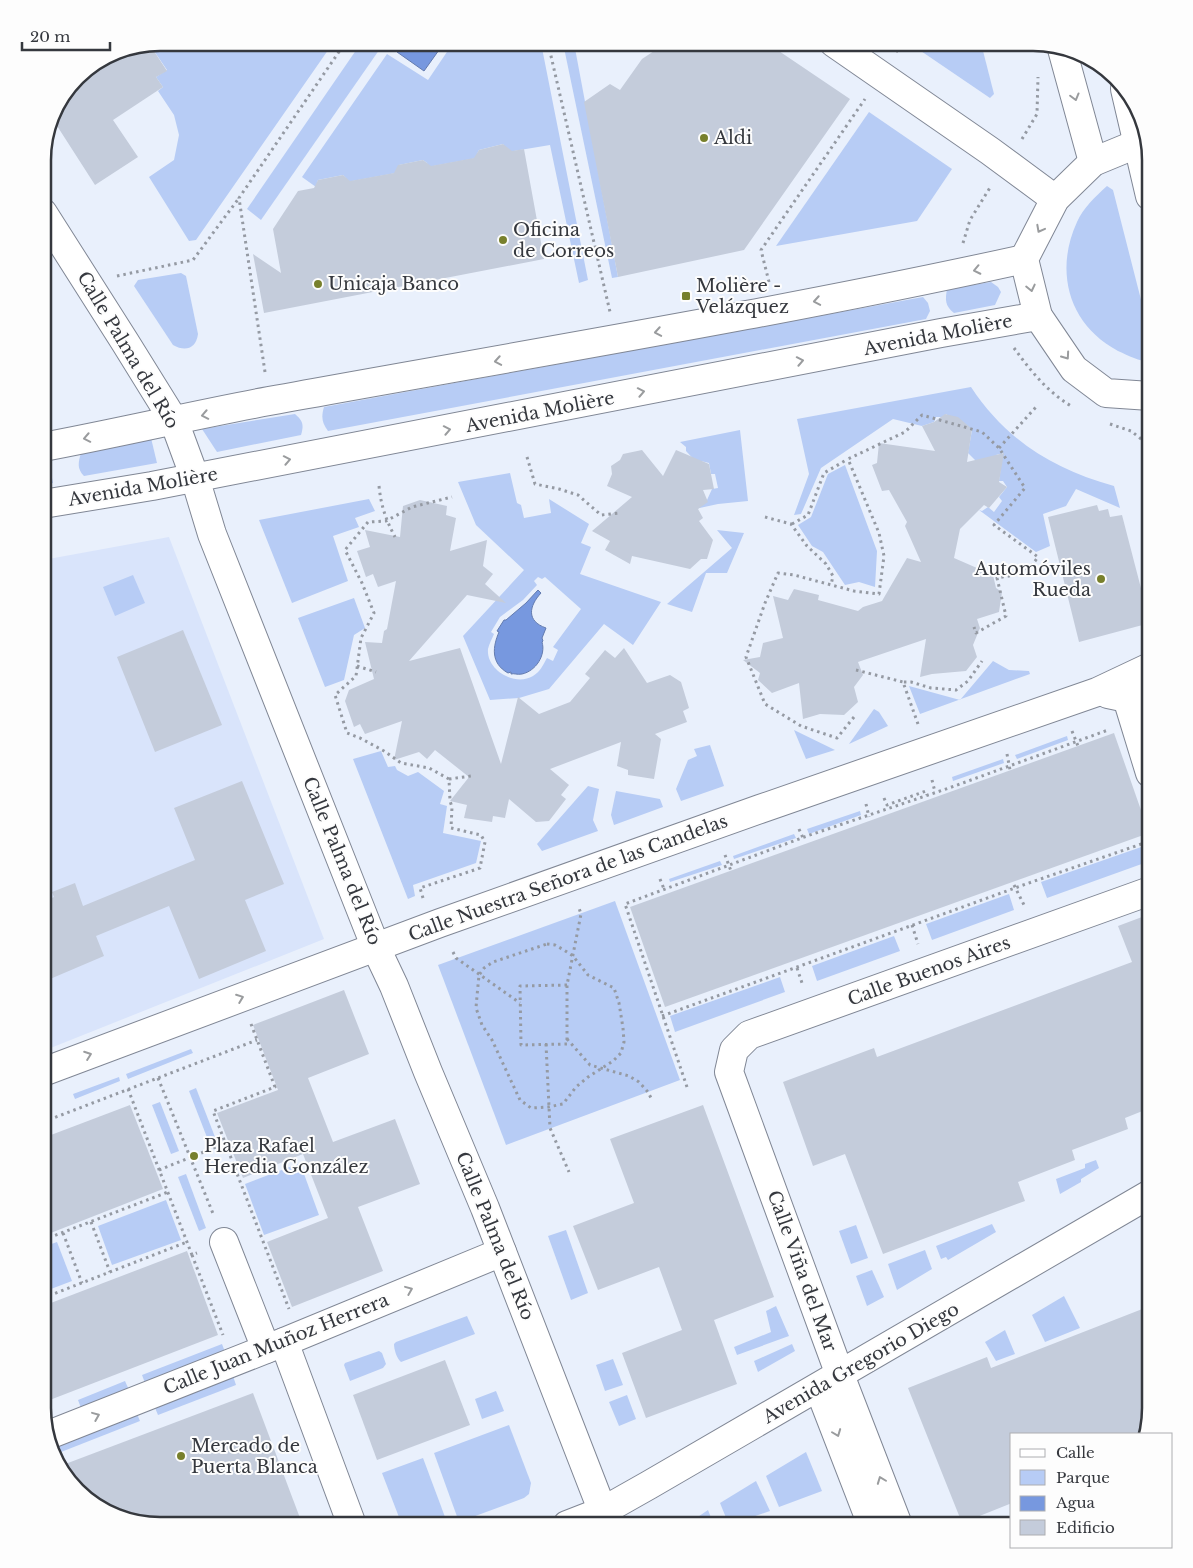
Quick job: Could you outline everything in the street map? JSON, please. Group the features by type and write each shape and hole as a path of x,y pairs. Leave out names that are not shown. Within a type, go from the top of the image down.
{"street":[{"path":"846,51 990,151 1055,199"},
{"path":"1064,56 1093,162"},
{"path":"1140,143 1093,162 1055,199 1024,259 1038,316 1074,369 1106,394 1142,396"},
{"name":"Calle Palma del Río","path":"51,226 174,421 212,534 376,948 394,986 502,1252 606,1517"},
{"path":"51,445 270,401 931,280 1024,259"},
{"name":"Avenida Molière","path":"51,503 194,478 1038,316"},
{"name":"Calle Nuestra Señora de las Candelas","path":"51,1069 376,948 760,809 1097,692 1142,671"},
{"path":"1097,692 1138,695 1140,744 1142,750"},
{"name":"Calle Buenos Aires","path":"729,1072 734,1050 749,1035 1142,894"},
{"name":"Calle Viña del Mar","path":"729,1072 829,1381 869,1517"},
{"name":"Avenida Gregorio Diego","path":"608,1517 829,1381 1142,1199"},
{"path":"224,1242 283,1342 349,1517"},
{"name":"Calle Juan Muñoz Herrera","path":"54,1433 502,1252"},
{"name":"Calle Viña del Mar","path":"829,1381 894,1517"}],"path":[{"path":"87,282 193,260 239,198 339,51"},
{"path":"550,51 616,339"},
{"path":"777,308 760,250 898,51"},
{"path":"239,198 270,401"},
{"path":"999,448 1036,407"},
{"path":"791,524 808,515 824,473 848,458 906,432 922,415 982,432 999,448 1025,488 994,525 1038,558 1030,568 1021,574 997,578 1006,616 976,633 974,627"},
{"path":"526,457 535,484 578,495 600,515 619,513"},
{"path":"848,458 878,533 884,556 879,594 854,591 794,575 778,573 746,657 764,704 801,726 836,738 854,717"},
{"path":"379,486 381,506 386,522 395,537"},
{"path":"452,497 412,507 386,522 368,522 345,550 362,583 374,613 361,638 356,676 335,695 347,733 384,751 401,763 429,768 449,779 471,776"},
{"path":"765,517 791,524 807,546 826,564 833,576 831,585"},
{"path":"856,670 931,688 956,690 968,681 982,661"},
{"path":"358,666 376,672"},
{"path":"903,682 918,724"},
{"path":"1071,729 1078,746"},
{"path":"687,1087 625,904 805,837 935,792 950,790 1010,765 1109,729"},
{"path":"1006,753 1010,770"},
{"path":"426,904 420,888 480,868 485,842 481,835 451,828 452,807 449,779"},
{"path":"932,780 935,792"},
{"path":"884,798 887,805 926,791 927,795"},
{"path":"866,804 869,816"},
{"path":"799,829 809,843"},
{"path":"662,1016 736,987 1142,843"},
{"path":"725,855 731,871"},
{"path":"660,879 664,889"},
{"path":"674,885 675,890"},
{"path":"1014,887 1026,908"},
{"path":"567,985 520,986 521,1045 567,1044 567,985 581,914 579,908"},
{"path":"912,925 919,948"},
{"path":"547,944 555,945 573,956 588,976 614,988 619,1003 624,1042 621,1052 613,1061 576,1087 562,1104 531,1108 520,1100 492,1040 482,1025 476,1008 479,975 484,968 493,962 547,944"},
{"path":"453,952 456,958 521,1004"},
{"path":"241,998 275,1088 213,1111 226,1143 283,1342"},
{"path":"567,1039 590,1065 629,1076 639,1082 652,1100"},
{"path":"51,1119 257,1040"},
{"path":"546,1044 550,1128 569,1172"},
{"path":"158,1078 224,1242"},
{"path":"51,1295 187,1242 128,1089"},
{"path":"160,1170 226,1143"},
{"path":"51,1237 168,1192"},
{"path":"91,1222 110,1272"},
{"path":"63,1233 82,1283"},
{"path":"192,1255 233,1362"}],"shaded area":[{"path":"169,537 324,939 51,1048 51,559"}],"green space":[{"path":"154,51 327,51 196,240 189,241 149,177 174,160 179,135 174,115 158,91 163,87 156,77 167,70"},
{"path":"356,51 378,51 261,220 247,209"},
{"path":"448,51 543,51 588,280 579,283 550,145 508,152 503,144 479,150 477,158 428,167 427,163 423,160 399,165 396,173 347,182 343,175 318,180 316,187 302,177 387,54 428,80"},
{"path":"565,51 576,51 618,277 612,278"},
{"path":"921,51 983,51 994,94 990,98"},
{"path":"869,112 952,169 917,221 776,246"},
{"path":"1107,186 1113,190 1142,304 1142,360 1126,355 1101,340 1077,312 1070,296 1067,260 1070,241 1077,222 1094,198"},
{"path":"181,273 186,276 198,334 195,343 186,349 173,345 134,286 138,280"},
{"path":"991,282 1001,292 995,305 954,313 947,305 947,289"},
{"path":"923,297 928,303 930,311 926,319 328,431 324,425 324,407"},
{"path":"971,387 1000,422 1033,450 1071,471 1114,486 1120,508 1076,489 1066,506 1043,514 1050,546 1036,552 979,510 982,511 988,507 994,512 1002,501 999,497 1007,487 1003,481 999,481 1003,453 996,455 994,459 976,461 968,453 972,430 967,429 946,414 942,417 936,417 934,422 922,426 893,419 821,468 801,514 794,515 809,474 797,419"},
{"path":"295,414 302,423 301,435 217,452 202,429"},
{"path":"740,430 748,501 718,504 695,509 707,500 712,489 718,488 715,474 711,474 709,463 701,461 699,465 680,442"},
{"path":"151,438 157,463 84,476 80,471 81,453"},
{"path":"845,465 877,551 875,587 859,582 845,585 823,552 812,546 798,525 811,517 828,474"},
{"path":"510,473 517,503 521,505 524,518 551,513 549,499 589,524 581,543 591,547 580,574 661,602 633,645 604,624 549,689 519,698 490,700 463,636 524,570 476,525 458,482","holes":["538,577 542,579 545,577 581,609 553,647 558,650 553,661 547,658 538,672 526,679 510,678 497,670 489,657 488,649 494,634 491,632 500,617 523,600 537,585 534,581"]},
{"path":"369,499 375,511 355,518 359,527 333,536 348,581 292,603 259,520"},
{"path":"717,530 744,533 727,573 706,573 692,612 667,604 732,548"},
{"path":"133,575 145,603 115,616 103,587"},
{"path":"354,598 365,628 354,635 344,680 325,687 298,618"},
{"path":"993,661 1009,670 1029,671 1030,674 961,699"},
{"path":"909,686 959,700 920,714"},
{"path":"874,709 879,712 888,726 849,744"},
{"path":"794,730 835,750 806,759"},
{"path":"1067,736 1068,740 1017,759 1015,755"},
{"path":"710,745 724,786 681,801 676,789 688,760 697,756 694,749"},
{"path":"381,751 388,767 395,766 397,770 408,776 418,772 444,791 440,804 447,806 443,833 481,841 476,863 413,885 415,896 408,899 353,759"},
{"path":"1003,759 1004,763 953,781 952,777"},
{"path":"588,786 599,789 593,820 598,831 542,851 537,844"},
{"path":"616,791 660,799 663,807 614,825 611,815"},
{"path":"860,811 861,815 809,834 807,829"},
{"path":"794,834 796,838 734,859 733,856"},
{"path":"1142,847 1142,864 1047,898 1041,882"},
{"path":"720,861 722,865 670,882 669,879"},
{"path":"1009,894 1014,910 932,940 926,924"},
{"path":"615,901 680,1080 506,1145 438,965"},
{"path":"894,936 900,951 817,981 812,966"},
{"path":"780,977 785,992 675,1032 670,1016"},
{"path":"191,1049 193,1053 128,1079 126,1074"},
{"path":"119,1077 120,1081 75,1099 73,1094"},
{"path":"196,1088 215,1137 208,1140 189,1091"},
{"path":"160,1102 179,1151 171,1154 152,1105"},
{"path":"1096,1160 1099,1168 1081,1179 1081,1182 1060,1194 1056,1179 1085,1168 1085,1164"},
{"path":"300,1163 319,1215 264,1235 245,1184"},
{"path":"186,1174 206,1228 199,1231 178,1177"},
{"path":"166,1200 181,1240 112,1265 98,1226"},
{"path":"992,1224 996,1232 948,1260 946,1257 941,1259 936,1246"},
{"path":"856,1225 868,1258 851,1264 839,1231"},
{"path":"566,1230 588,1293 571,1300 548,1236"},
{"path":"57,1242 72,1281 51,1289 51,1244"},
{"path":"925,1250 932,1269 897,1290 888,1264"},
{"path":"872,1270 884,1297 867,1306 856,1276"},
{"path":"1064,1296 1080,1328 1045,1342 1032,1315"},
{"path":"776,1306 789,1336 737,1355 734,1347 771,1332 766,1311"},
{"path":"467,1316 475,1334 401,1362 398,1359 394,1346 396,1342"},
{"path":"1005,1330 1015,1354 996,1361 985,1342"},
{"path":"222,1344 225,1352 145,1383 142,1375"},
{"path":"792,1344 795,1351 758,1372 754,1361"},
{"path":"379,1351 382,1353 386,1364 383,1368 350,1381 345,1363"},
{"path":"613,1359 623,1385 605,1391 596,1365"},
{"path":"232,1373 236,1385 158,1415 153,1403"},
{"path":"125,1381 129,1390 81,1408 78,1400"},
{"path":"496,1391 504,1411 482,1419 475,1399"},
{"path":"627,1395 636,1419 619,1426 609,1402"},
{"path":"135,1409 140,1421 61,1452 57,1440"},
{"path":"509,1425 531,1483 529,1494 524,1498 473,1517 457,1517 434,1453"},
{"path":"806,1452 822,1491 779,1507 766,1476"},
{"path":"423,1458 445,1517 399,1517 382,1473"},
{"path":"756,1481 770,1511 752,1517 726,1517 720,1503"},
{"path":"708,1510 711,1517 698,1517"}],"water":[{"path":"398,51 438,51 424,71"},
{"path":"538,590 541,593 532,608 532,617 546,628 542,638 543,652 539,662 532,670 520,674 508,673 498,664 494,654 499,632 497,631 504,620 526,603"}],"building":[{"path":"154,51 167,71 156,77 163,87 113,120 138,157 95,185 57,126 62,112 78,88 88,78 112,62 139,53"},
{"path":"654,51 779,51 850,99 744,250 618,277 584,102 610,84 620,90 642,59"},
{"path":"503,144 512,151 524,149 544,259 264,313 253,254 281,273 273,229 298,191 314,188 318,180 343,175 350,181 394,173 398,165 423,160 431,166 474,158 479,150"},
{"path":"945,414 958,417 972,429 967,462 1004,453 999,482 1007,487 989,508 984,505 960,529 954,558 993,575 996,588 1002,592 999,612 977,619 980,628 973,645 977,657 966,671 920,677 926,639 858,662 863,675 854,687 858,702 844,715 820,714 803,719 799,683 772,693 758,680 760,673 743,660 760,657 763,643 783,638 773,596 788,600 794,589 819,595 818,600 858,611 863,607 882,601 907,558 921,562 905,526 907,522 889,490 882,491 872,465 877,463 879,443 935,451 922,426 934,422"},
{"path":"642,450 663,476 676,450 709,464 714,489 703,490 708,502 698,509 703,518 699,521 713,540 707,559 701,559 690,569 632,556 630,564 605,550 610,541 592,531 632,497 607,486 612,474 611,466 620,460 623,454"},
{"path":"420,500 447,506 446,515 456,518 450,551 487,540 483,566 493,574 485,584 506,603 467,595 409,661 460,648 501,764 518,697 539,714 570,702 590,678 585,674 605,650 615,658 624,648 647,683 670,675 681,682 689,708 683,711 687,722 655,734 661,739 654,779 628,775 628,770 617,766 621,742 550,769 569,785 561,795 566,799 549,821 536,822 509,799 505,818 493,816 492,822 464,818 467,805 450,801 469,777 435,750 427,759 419,752 394,760 402,721 365,734 360,724 354,727 345,701 349,690 374,679 365,642 382,643 384,631 387,629 396,581 378,587 373,574 366,577 357,551 370,547 365,530 400,537 403,506"},
{"name":"Automóviles Rueda","path":"1097,505 1099,511 1108,509 1110,517 1122,515 1142,592 1142,625 1079,642 1048,517"},
{"path":"183,630 222,725 155,752 117,657"},
{"path":"1114,733 1142,813 1142,836 665,1007 630,907"},
{"path":"242,781 284,884 245,900 266,951 199,979 169,906 96,936 104,956 51,979 51,898 54,897 52,892 75,883 83,906 195,860 174,808"},
{"path":"1142,917 1142,1111 1125,1118 1128,1129 1072,1150 1075,1160 1018,1182 1025,1201 883,1254 845,1154 813,1166 783,1082 874,1048 877,1057 1132,962 1118,926"},
{"path":"344,990 369,1054 308,1078 333,1142 395,1119 420,1184 358,1207 383,1271 292,1307 267,1242 328,1218 303,1154 243,1178 217,1113 278,1090 253,1025"},
{"path":"130,1105 163,1189 51,1233 51,1135"},
{"path":"703,1105 774,1297 714,1320 737,1384 646,1418 622,1353 682,1330 659,1267 598,1290 573,1226 634,1203 610,1139"},
{"path":"187,1251 218,1335 51,1400 51,1303"},
{"path":"1142,1309 1142,1408 1139,1433 1010,1433 1010,1504 977,1517 960,1517 908,1388 987,1357 991,1368"},
{"path":"445,1360 470,1425 377,1460 353,1395"},
{"name":"Mercado de Puerta Blanca","path":"253,1393 300,1517 160,1517 132,1513 106,1502 88,1490 78,1480 67,1463"}],"place":[{"name":"Aldi","path":"704,138"},
{"name":"Oficina de Correos","path":"503,240"},
{"name":"Unicaja Banco","path":"318,284"},
{"name":"Molière - Velázquez","path":"686,296"},
{"name":"Automóviles Rueda","path":"1101,579"},
{"name":"Plaza Rafael Heredia González","path":"194,1156"},
{"name":"Mercado de Puerta Blanca","path":"181,1456"}]}
